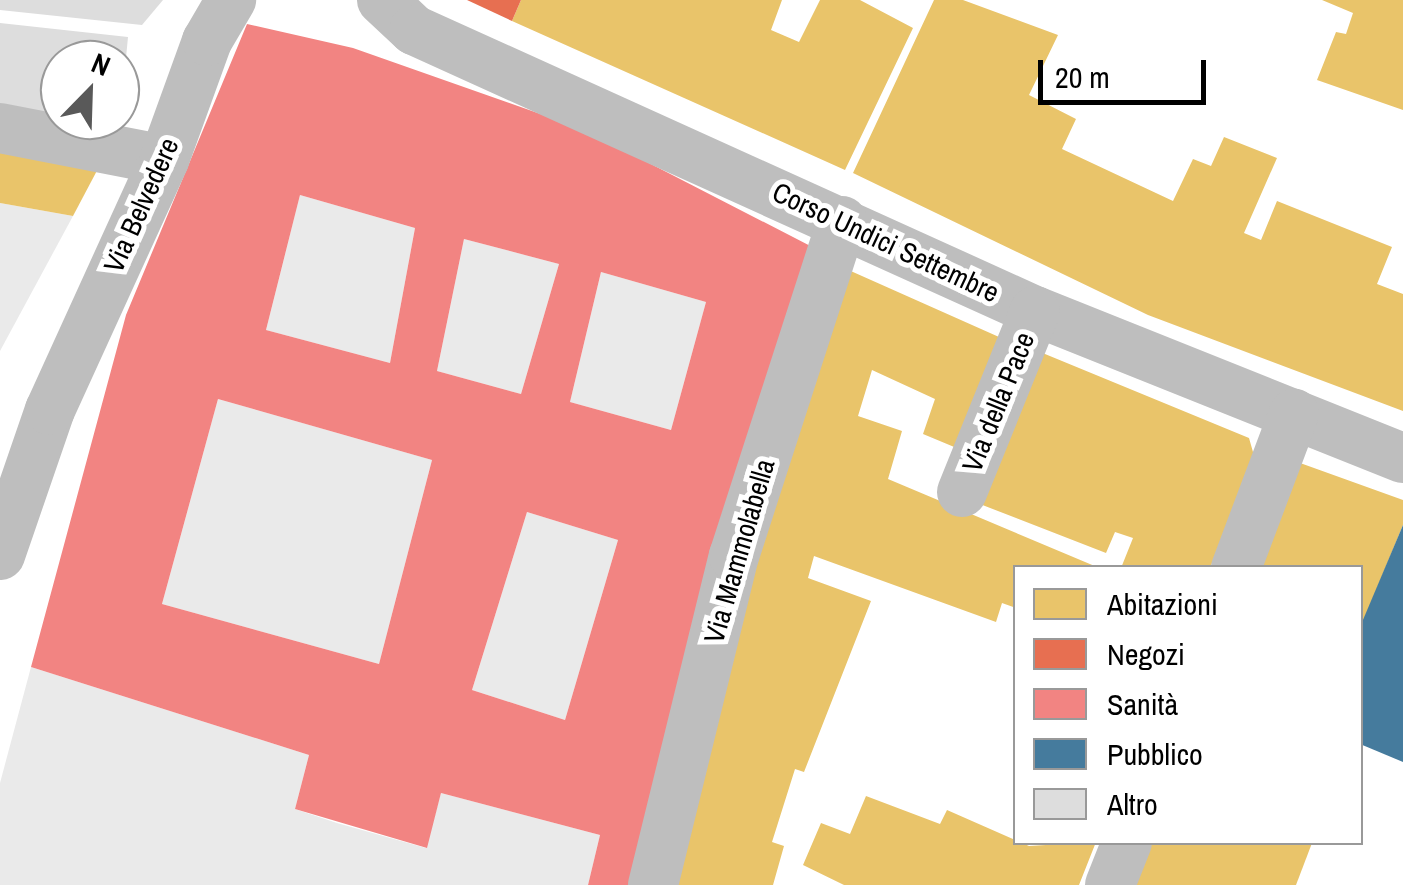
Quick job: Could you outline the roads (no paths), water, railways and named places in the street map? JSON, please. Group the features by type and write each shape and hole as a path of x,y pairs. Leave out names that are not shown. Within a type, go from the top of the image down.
{"street":[{"name":"Via Belvedere","path":"0,555 50,410 164,160 207,41 231,0"},
{"name":"Corso Undici Settembre","path":"382,0 414,30 1035,311 1403,458"},
{"path":"0,128 164,160"},
{"name":"Via Mammolabella","path":"654,885 734,556 842,221"},
{"name":"Via della Pace","path":"962,492 1035,311"},
{"name":"Via Belvedere","path":"0,484 50,410"},
{"path":"1237,565 1294,414"},
{"path":"1110,885 1126,845"}]}
